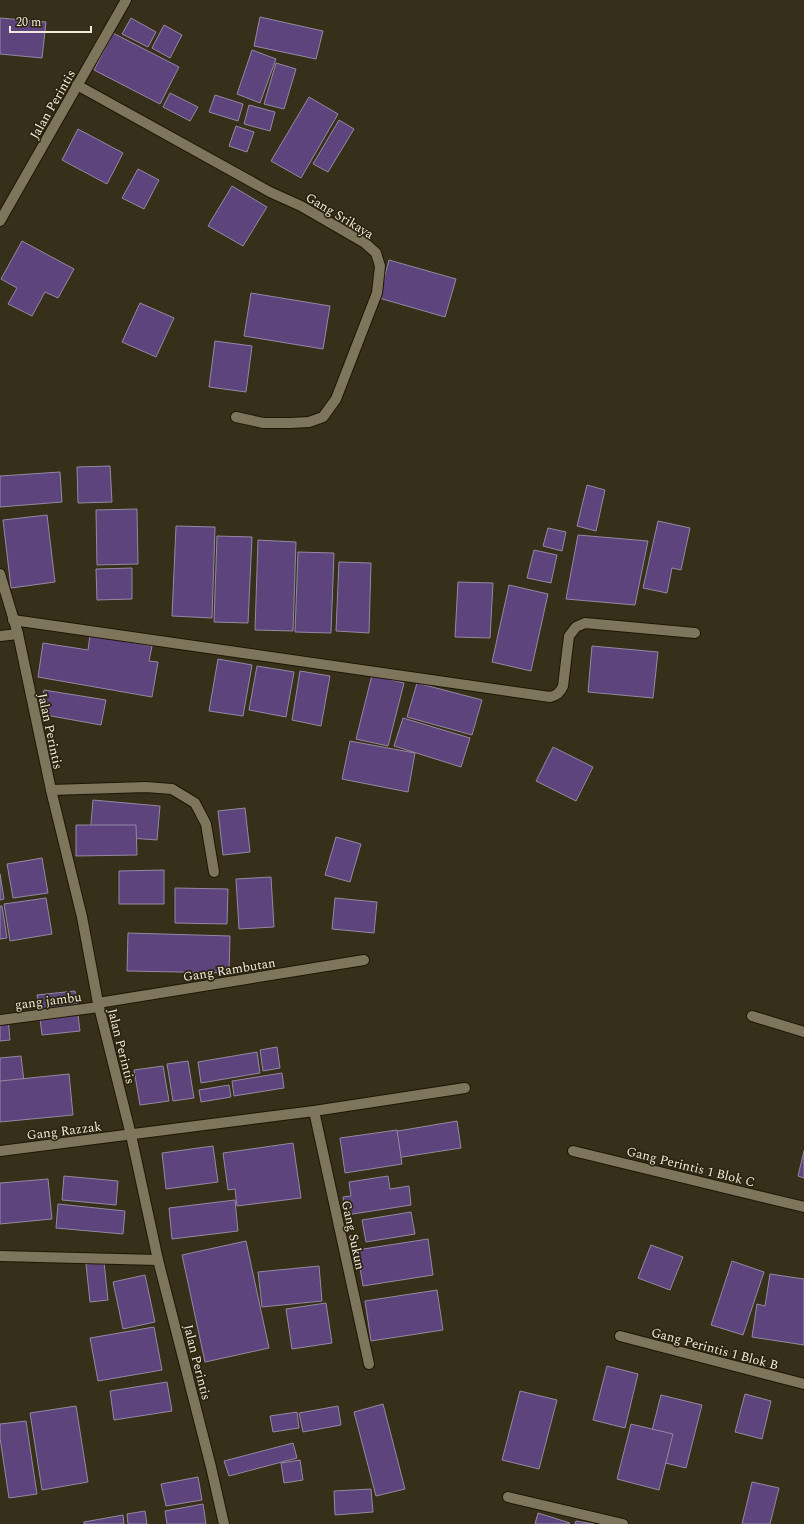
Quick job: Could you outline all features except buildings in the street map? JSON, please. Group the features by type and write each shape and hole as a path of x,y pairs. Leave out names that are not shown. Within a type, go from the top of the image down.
{"street":[{"name":"Jalan Perintis","path":"0,221 126,0"},
{"name":"Gang Srikaya","path":"77,85 270,192 301,206 365,243 376,253 380,266 377,293 336,399 323,417 309,422 263,423 236,417"},
{"name":"Jalan Perintis","path":"0,574 18,634 51,790 82,917 98,1005 131,1135 158,1260 209,1459 224,1524"},
{"path":"13,620 550,697 561,692 563,686 569,636 576,627 585,623 695,633"},
{"path":"0,636 18,634"},
{"path":"51,790 146,787 172,789 195,803 206,824 214,872"},
{"name":"Gang Rambutan","path":"98,1005 364,960"},
{"name":"gang jambu","path":"0,1020 98,1005"},
{"path":"752,1016 804,1032"},
{"path":"131,1135 314,1111 465,1088"},
{"name":"Gang Sukun","path":"314,1111 369,1364"},
{"name":"Gang Razzak","path":"0,1151 131,1135"},
{"name":"Gang Perintis 1 Blok C","path":"573,1151 804,1207"},
{"path":"0,1256 158,1260"},
{"name":"Gang Perintis 1 Blok B","path":"620,1336 804,1384"},
{"path":"508,1497 624,1524"}]}
